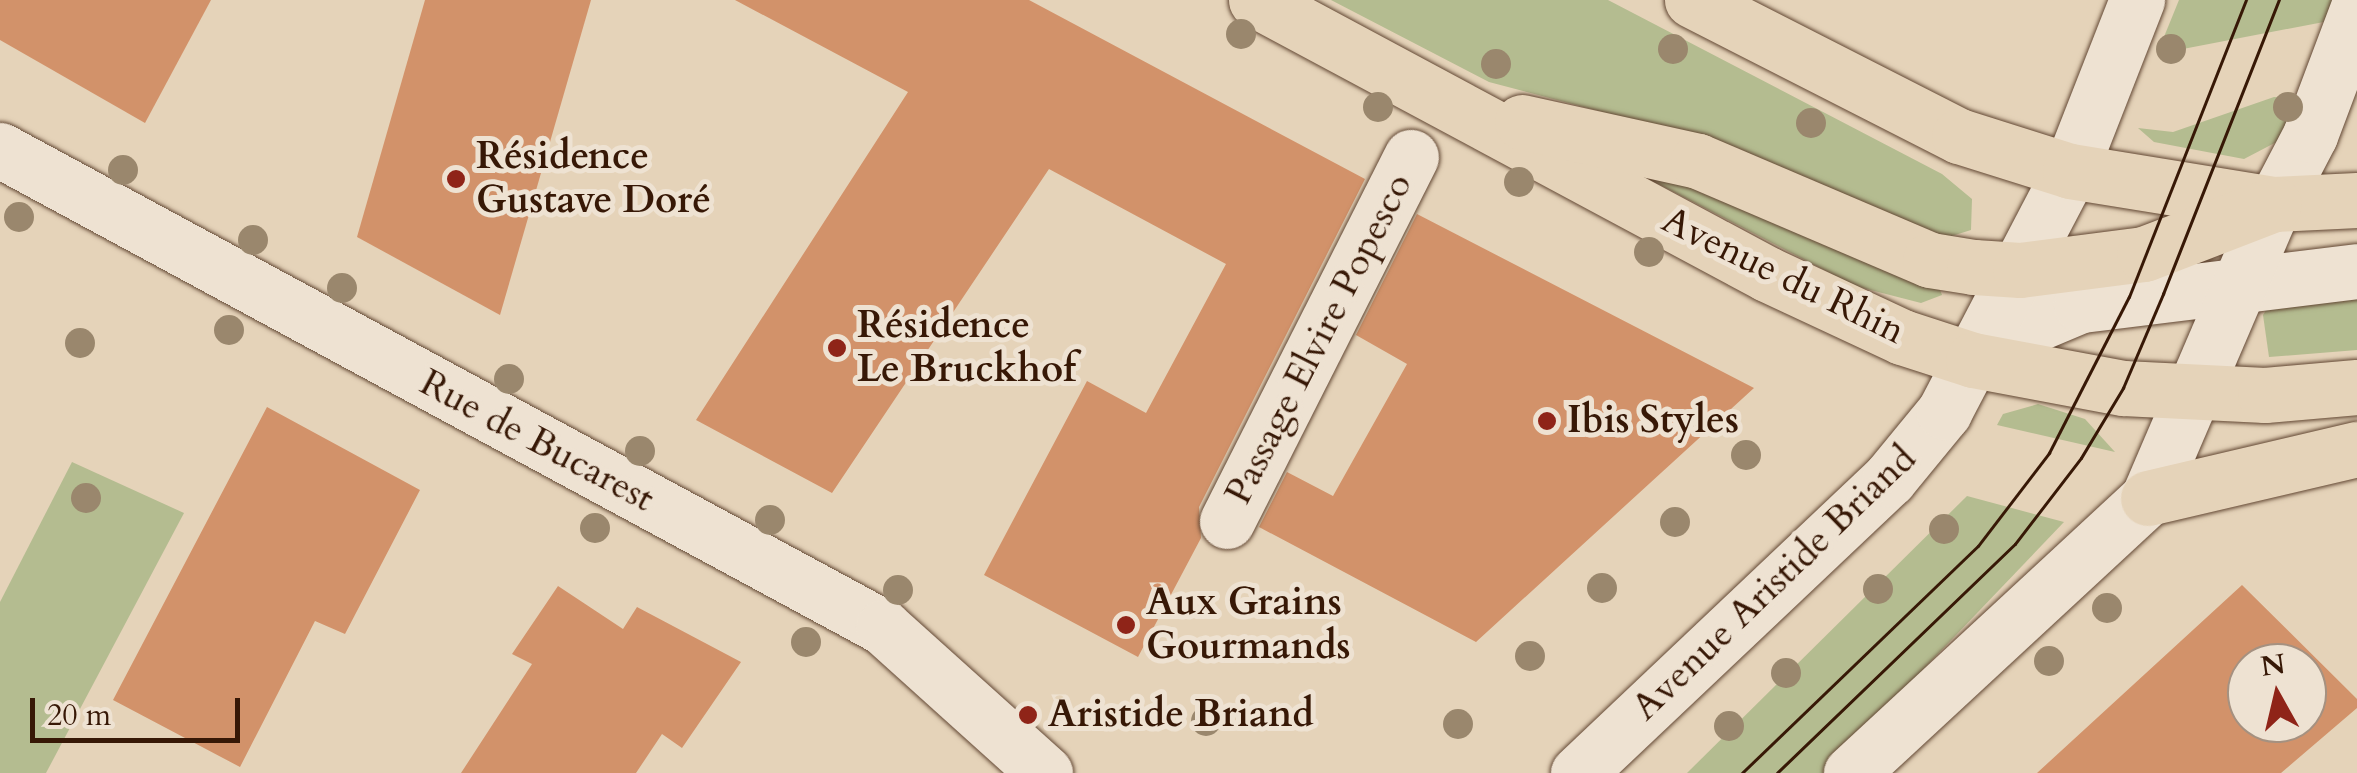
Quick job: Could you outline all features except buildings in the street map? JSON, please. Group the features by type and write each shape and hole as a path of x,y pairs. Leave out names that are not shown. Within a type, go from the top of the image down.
{"main road":[{"name":"Avenue du Rhin","path":"1256,0 1806,293 1902,338 1973,360 2190,394 2357,388"},
{"path":"1692,0 1959,136 2070,171 2274,204 2357,200"},
{"path":"1456,107 1698,161 1930,260 2020,270 2164,249 2274,204"},
{"path":"2148,498 2357,450"}],"street":[{"name":"Avenue Aristide Briand","path":"1578,773 1888,480 1944,412 2070,171 2137,0"},
{"path":"1852,773 2148,498 2274,204 2310,135 2357,10"},
{"name":"Rue de Bucarest","path":"0,150 883,627 1045,773"},
{"name":"Passage Elvire Popesco","path":"1227,521 1411,157"},
{"path":"1973,360 2005,337 2081,305 2357,270"}],"green space":[{"path":"1331,0 1608,0 1942,174 1972,199 1971,230 1939,240 1735,147 1489,82"},
{"path":"2179,0 2337,0 2329,21 2157,54"},
{"path":"2274,97 2294,98 2300,105 2288,136 2244,159 2154,142 2138,128 2173,132"},
{"path":"1643,168 1938,285 1942,295 1921,303 1855,286 1643,176"},
{"path":"2357,289 2357,350 2269,357 2263,315 2271,302"},
{"path":"2038,404 2085,419 2115,452 1997,425 2003,414"},
{"path":"72,462 184,513 46,773 0,773 0,602"},
{"path":"1967,496 2064,522 1824,773 1687,773"}],"tram line":[{"path":"1742,773 1978,546 2049,453 2129,297 2246,0"},
{"path":"1777,773 2015,544 2081,458 2123,388 2279,0"}],"place":[{"name":"Résidence Gustave Doré","path":"456,179"},
{"name":"Résidence Le Bruckhof","path":"837,348"},
{"name":"Ibis Styles","path":"1547,421"},
{"name":"Aux Grains Gourmands","path":"1126,625"},
{"name":"Aristide Briand","path":"1028,715"}]}
